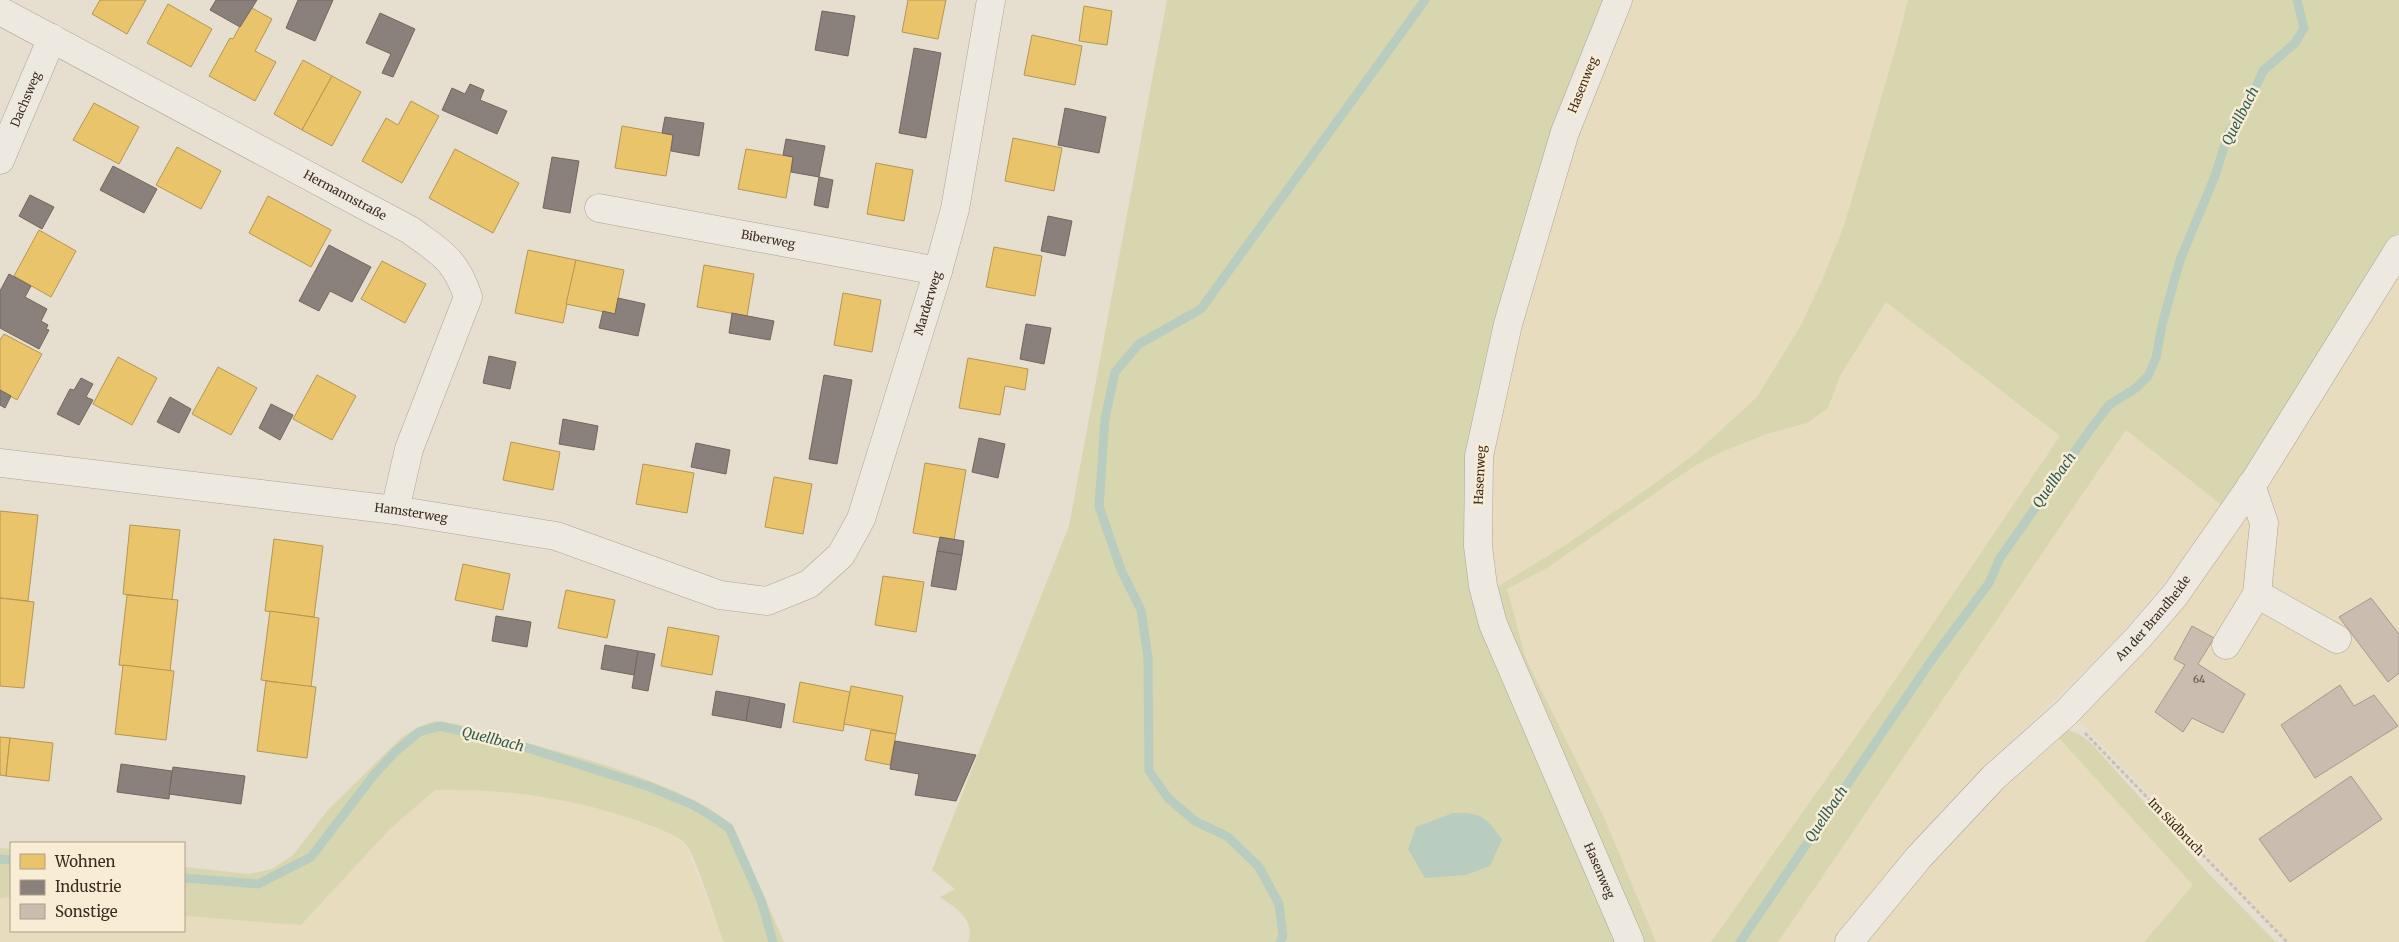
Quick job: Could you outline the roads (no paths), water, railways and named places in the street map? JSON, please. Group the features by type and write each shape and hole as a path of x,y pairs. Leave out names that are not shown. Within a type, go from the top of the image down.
{"street":[{"name":"Marderweg","path":"809,584 842,555 862,519 938,271 955,209 991,0"},
{"name":"Hasenweg","path":"1618,0 1565,132 1508,324 1479,456 1478,546 1483,586 1493,624 1630,942"},
{"name":"Hermannstraße","path":"0,11 410,230 451,261 462,278 468,297 409,449 395,510"},
{"name":"Dachsweg","path":"0,160 52,38"},
{"name":"Biberweg","path":"599,208 938,271"},
{"name":"An der Brandheide","path":"1848,942 1919,857 1987,785 2066,713 2138,638 2175,594 2251,485 2399,249"},
{"name":"Hamsterweg","path":"0,463 395,510 556,536 720,596 767,601 809,584"},
{"path":"2226,645 2257,594 2264,522 2251,485"},
{"path":"2257,594 2337,639"}],"waterway":[{"path":"1280,942 1283,936 1279,904 1259,867 1228,837 1195,821 1168,798 1149,771 1148,658 1141,610 1121,570 1099,506 1105,419 1115,372 1139,344 1201,309 1425,0"},
{"name":"Quellbach","path":"1740,942 1933,658 1989,583 2000,558 2090,430 2109,405 2136,388 2148,376 2156,358 2162,325 2180,260 2215,176 2228,134 2250,100 2263,71 2295,43 2304,28 2297,0"},
{"name":"Quellbach","path":"185,878 258,884 311,857 373,776 395,752 419,732 440,726 512,743 650,787 693,805 713,817 729,828 761,900 773,942"},
{"name":"Quellbach","path":"0,859 10,860"}]}
